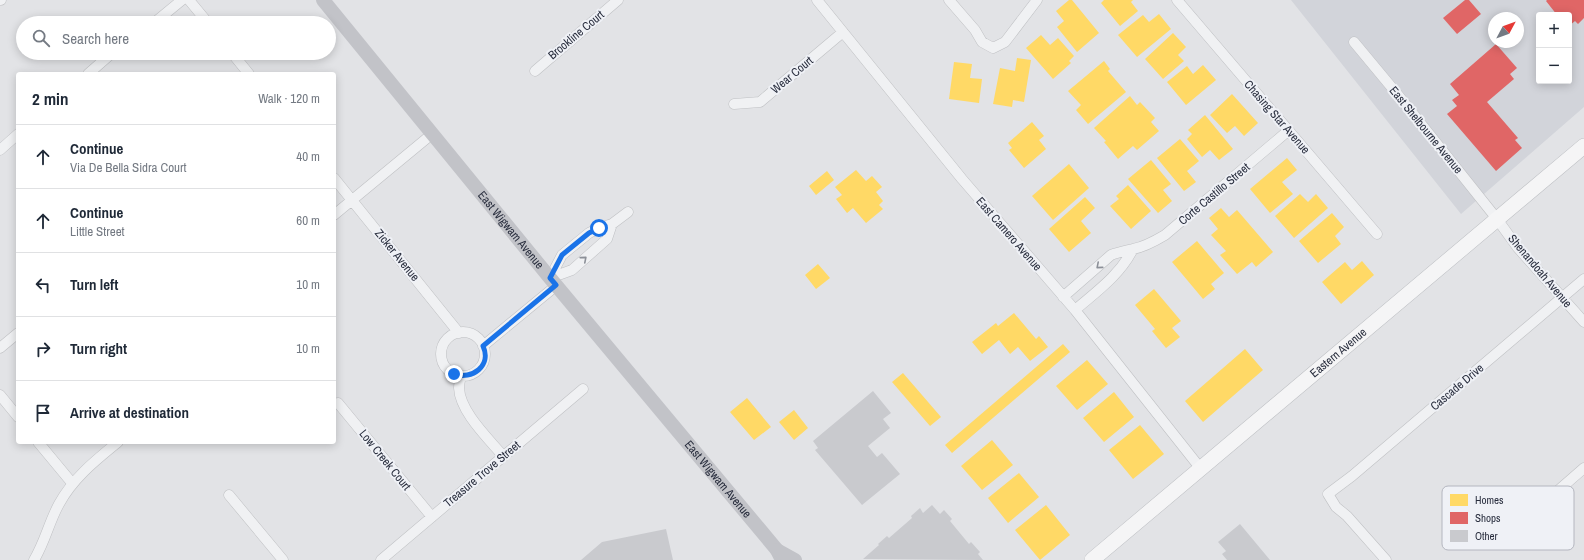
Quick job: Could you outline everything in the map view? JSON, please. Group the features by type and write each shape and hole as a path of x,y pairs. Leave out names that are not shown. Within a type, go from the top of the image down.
{"main road":[{"name":"East Wigwam Avenue","path":"323,0 553,282 779,555 795,560"},
{"name":"Eastern Avenue","path":"1092,560 1584,146"}],"street":[{"path":"163,16 182,0"},
{"path":"189,0 202,16"},
{"name":"Brookline Court","path":"534,71 618,0"},
{"name":"East Camero Avenue","path":"817,0 962,179 1062,297 1075,310 1201,469"},
{"path":"949,0 975,30 982,42 993,48 1005,42 1037,0"},
{"name":"Chasing Star Avenue","path":"1177,0 1377,234"},
{"name":"Wear Court","path":"734,104 760,102 843,32"},
{"name":"East Shelbourne Avenue","path":"1354,42 1497,219"},
{"path":"90,72 104,60"},
{"path":"238,60 248,72"},
{"name":"Corte Castillo Street","path":"1062,297 1111,255 1156,241 1165,235 1289,130"},
{"path":"336,213 432,134"},
{"path":"0,150 16,136"},
{"name":"Zicker Avenue","path":"336,180 459,333"},
{"path":"553,282 562,255 589,233 612,224 628,212"},
{"name":"Shenandoah Avenue","path":"1497,219 1518,248 1584,322"},
{"path":"483,346 553,282 572,270 607,239 612,224"},
{"path":"1075,310 1118,272 1128,259 1133,249"},
{"name":"Cascade Drive","path":"1386,560 1347,516 1336,507 1328,494 1352,476 1584,279"},
{"path":"459,333 472,334 478,338 483,346 485,356 484,363 480,369 468,376 461,376 448,370 444,365 442,352 447,339 459,333"},
{"path":"0,348 16,335"},
{"path":"461,376 459,389 462,402 470,416 503,456"},
{"name":"Treasure Trove Street","path":"382,560 583,389"},
{"path":"0,395 16,415"},
{"name":"Low Creek Court","path":"338,403 432,517"},
{"path":"40,444 72,483"},
{"path":"34,560 40,550 58,504 72,483 116,444"},
{"path":"1563,486 1584,468"},
{"path":"229,495 283,560"}],"shaded area":[{"path":"1291,0 1584,0 1584,107 1461,214"}],"building: Homes":[{"path":"1069,0 1072,0 1099,33 1077,52 1057,27 1064,21 1056,11"},
{"path":"1104,0 1133,0 1131,2 1138,11 1120,26 1101,3"},
{"path":"1159,14 1171,29 1137,57 1118,35 1143,15 1149,22"},
{"path":"1173,33 1186,47 1178,55 1184,61 1163,79 1145,59"},
{"path":"1041,35 1050,45 1058,38 1074,56 1069,61 1071,63 1053,79 1026,48"},
{"path":"1017,58 1031,60 1024,102 1013,100 1012,107 993,104 1000,68 1015,71"},
{"path":"1104,61 1110,69 1108,71 1126,92 1088,124 1076,110 1081,105 1068,91"},
{"path":"954,62 972,64 970,78 982,79 979,103 949,99"},
{"path":"1203,65 1216,80 1186,105 1167,82 1187,66 1193,74"},
{"path":"1232,94 1258,123 1244,136 1235,126 1227,133 1210,115"},
{"path":"1130,96 1137,105 1140,102 1155,118 1151,122 1159,131 1137,150 1133,146 1118,159 1104,142 1106,141 1094,128"},
{"path":"1205,115 1233,149 1219,160 1210,150 1202,157 1187,139 1192,134 1188,130"},
{"path":"1032,122 1044,136 1039,140 1046,149 1024,168 1009,150 1012,148 1008,143"},
{"path":"1180,139 1199,161 1187,171 1196,182 1184,191 1157,158"},
{"path":"1287,158 1297,170 1282,182 1293,194 1270,213 1250,189"},
{"path":"1151,160 1171,184 1163,190 1172,201 1158,213 1128,179"},
{"path":"1069,164 1089,188 1053,220 1032,196"},
{"path":"856,170 866,181 872,176 882,187 876,192 883,201 879,205 883,209 866,223 853,208 847,213 836,199 842,195 835,187"},
{"path":"827,171 834,180 816,195 809,186"},
{"path":"1128,185 1151,211 1131,229 1110,206 1119,199 1116,196"},
{"path":"1300,194 1308,202 1316,194 1328,208 1294,238 1275,216"},
{"path":"1085,197 1095,208 1081,221 1091,233 1069,252 1049,229"},
{"path":"1221,208 1229,217 1237,210 1273,252 1256,267 1252,262 1237,274 1220,255 1226,251 1211,235 1218,229 1209,218"},
{"path":"1332,213 1344,227 1335,236 1341,244 1318,263 1299,241"},
{"path":"1197,241 1224,273 1211,284 1215,289 1203,299 1172,262"},
{"path":"1362,261 1374,275 1341,304 1322,282 1345,262 1352,270"},
{"path":"818,264 830,278 816,289 805,275"},
{"path":"1154,289 1181,321 1172,328 1180,337 1166,348 1152,331 1155,329 1135,305"},
{"path":"1014,313 1036,339 1039,336 1048,347 1030,361 1018,347 1010,354 999,340 982,354 972,342 996,323 998,326"},
{"path":"1063,344 1070,352 952,453 945,445"},
{"path":"1245,349 1263,370 1203,422 1185,401"},
{"path":"1087,360 1108,384 1077,410 1056,386"},
{"path":"903,373 941,417 930,426 892,382"},
{"path":"1114,392 1134,417 1104,442 1083,418"},
{"path":"747,398 771,427 754,440 730,412"},
{"path":"794,410 808,428 794,440 779,422"},
{"path":"1140,425 1164,454 1133,479 1109,450"},
{"path":"992,440 1013,465 982,490 961,466"},
{"path":"1019,473 1039,497 1008,523 988,498"},
{"path":"1046,505 1070,535 1040,560 1015,530"}],"building: Shops":[{"path":"1465,0 1469,0 1481,14 1457,34 1443,18"},
{"path":"1584,0 1584,18 1578,24 1575,21 1572,24 1572,12 1555,12 1546,1"},
{"path":"1491,48 1500,48 1517,68 1510,74 1514,79 1487,102 1518,138 1515,140 1522,148 1496,171 1447,114 1457,106 1452,100 1459,95 1450,84"}],"building: Other":[{"path":"873,391 891,413 883,419 890,428 868,446 877,457 882,453 900,474 862,505 815,450 818,448 813,441"},
{"path":"932,505 940,514 944,510 952,519 950,521 969,544 971,542 980,552 978,554 983,560 863,559 887,536 889,538 912,518 911,516 920,508 923,513"},
{"path":"1240,524 1270,560 1227,560 1222,554 1226,551 1218,542"},
{"path":"666,529 673,560 581,560 602,542"}],"route":[{"path":"454,374 468,376 480,369 484,363 485,356 485,349 483,346 556,285 550,278 562,255 589,233 599,228"}]}
